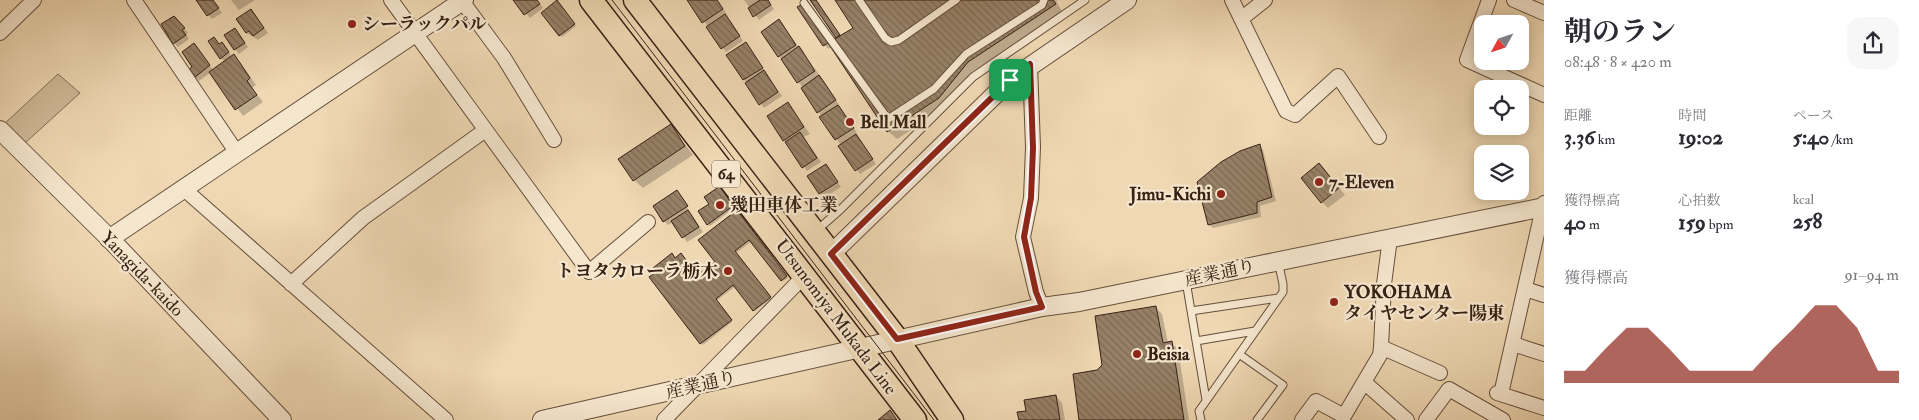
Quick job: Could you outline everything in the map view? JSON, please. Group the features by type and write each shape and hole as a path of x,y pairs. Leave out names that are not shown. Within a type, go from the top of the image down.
{"main road":[{"name":"Utsunomiya Mukada Line","path":"591,0 915,420"},
{"name":"Utsunomiya Mukada Line","path":"635,0 897,339 952,420"}],"street":[{"path":"2,28 34,0"},
{"path":"134,0 237,153"},
{"path":"391,0 484,131 589,272 648,222"},
{"path":"831,254 1010,80 1030,64 1127,0"},
{"path":"1232,0 1286,111 1294,115 1338,76 1379,138"},
{"path":"1241,19 1265,0"},
{"path":"1489,0 1468,60 1544,95"},
{"path":"1514,0 1544,13"},
{"path":"109,239 463,1 504,58 554,140"},
{"path":"1030,64 1033,148 1031,198 1024,237 1036,292 1042,307"},
{"name":"Yanagida-kaido","path":"0,130 109,239 282,420"},
{"path":"291,284 363,218 484,131"},
{"path":"184,189 446,420"},
{"path":"1544,206 1540,238 1499,393 1544,408"},
{"name":"産業通り","path":"542,420 1042,307 1079,302 1186,281 1544,206"},
{"path":"1302,420 1316,401 1344,416 1380,355 1384,284 1390,238"},
{"path":"664,420 698,386 724,356 805,275"},
{"path":"1525,289 1544,295"},
{"path":"1513,344 1544,354"},
{"path":"1381,347 1440,373"},
{"path":"1364,382 1407,420"},
{"path":"1426,420 1449,389 1503,420"}],"lane":[{"path":"860,0 885,38 891,42 899,40 956,0"},
{"path":"804,3 888,119 934,89 966,54 1042,5 1044,0"},
{"path":"814,233 840,210 973,77 1085,0"},
{"path":"1201,420 1199,411 1282,292 1283,284 1278,261"},
{"path":"1186,281 1206,400"},
{"path":"1191,311 1278,298"},
{"path":"1196,341 1255,331"},
{"path":"1239,354 1283,385 1257,420"}],"shaded area":[{"path":"58,74 80,93 24,144 4,124"}],"building":[{"path":"196,0 213,0 219,8 207,16"},
{"path":"513,0 537,0 540,4 524,15"},
{"path":"557,0 575,24 559,36 541,13"},
{"path":"687,0 717,0 723,9 702,23"},
{"path":"760,0 768,0 771,5 753,17 748,8"},
{"path":"810,0 816,0 840,35 836,38"},
{"name":"Bell Mall","path":"835,0 1053,0 1056,4 968,62 939,98 887,132 828,43 853,28"},
{"path":"801,5 828,43 823,46 797,7"},
{"path":"251,9 264,28 253,36 249,31 246,33 236,19"},
{"path":"725,14 740,36 721,49 706,27"},
{"path":"174,16 185,28 182,30 186,35 173,44 161,24"},
{"path":"779,19 796,45 778,57 761,32"},
{"path":"235,28 245,43 234,50 224,35"},
{"path":"214,37 219,44 222,42 229,52 220,59 208,41"},
{"path":"746,42 763,68 743,80 726,55"},
{"path":"194,43 210,65 194,78 188,70 192,67 182,52"},
{"path":"799,46 815,71 797,83 781,59"},
{"path":"234,54 250,78 247,81 257,95 235,110 209,72"},
{"path":"764,70 778,92 759,105 745,83"},
{"path":"819,75 836,100 817,113 801,88"},
{"path":"788,102 804,127 783,141 767,116"},
{"path":"838,105 854,128 835,140 819,117"},
{"path":"671,124 685,146 633,181 618,159"},
{"path":"800,132 817,158 802,168 785,142"},
{"path":"856,134 873,159 855,171 838,146"},
{"path":"1260,144 1272,197 1257,202 1257,213 1208,225 1197,182 1221,162 1240,151"},
{"path":"1319,163 1339,188 1321,203 1301,178"},
{"path":"826,164 838,182 819,194 807,176"},
{"name":"幾田車体工業","path":"720,186 733,206 707,225 698,211 709,204 704,197"},
{"path":"677,190 688,206 663,222 653,206"},
{"path":"688,210 699,227 682,238 671,221"},
{"path":"737,210 787,276 781,281 749,240 735,251 771,297 753,311 733,285 716,299 732,320 700,344 649,277 656,272 653,268 672,253 675,258 681,253 697,275 715,262 698,240"},
{"name":"Beisia","path":"1156,306 1163,343 1172,341 1184,420 1079,420 1073,374 1097,370 1102,365 1095,316"},
{"path":"1056,395 1060,420 1019,420 1017,412 1026,411 1024,400"},
{"path":"890,410 897,420 878,420"}],"tram line":[{"path":"612,0 934,420"}],"place":[{"name":"シーラックパル","path":"352,24"},
{"name":"Bell Mall","path":"850,122"},
{"name":"7-Eleven","path":"1319,182"},
{"name":"Jimu-Kichi","path":"1221,194"},
{"name":"幾田車体工業","path":"720,205"},
{"name":"トヨタカローラ栃木","path":"728,271"},
{"name":"YOKOHAMA タイヤセンター陽東","path":"1334,302"},
{"name":"Beisia","path":"1137,354"}],"route":[{"path":"1030,64 1033,148 1031,198 1024,237 1036,292 1042,307 897,339 831,254 1010,80 1030,64"}]}
